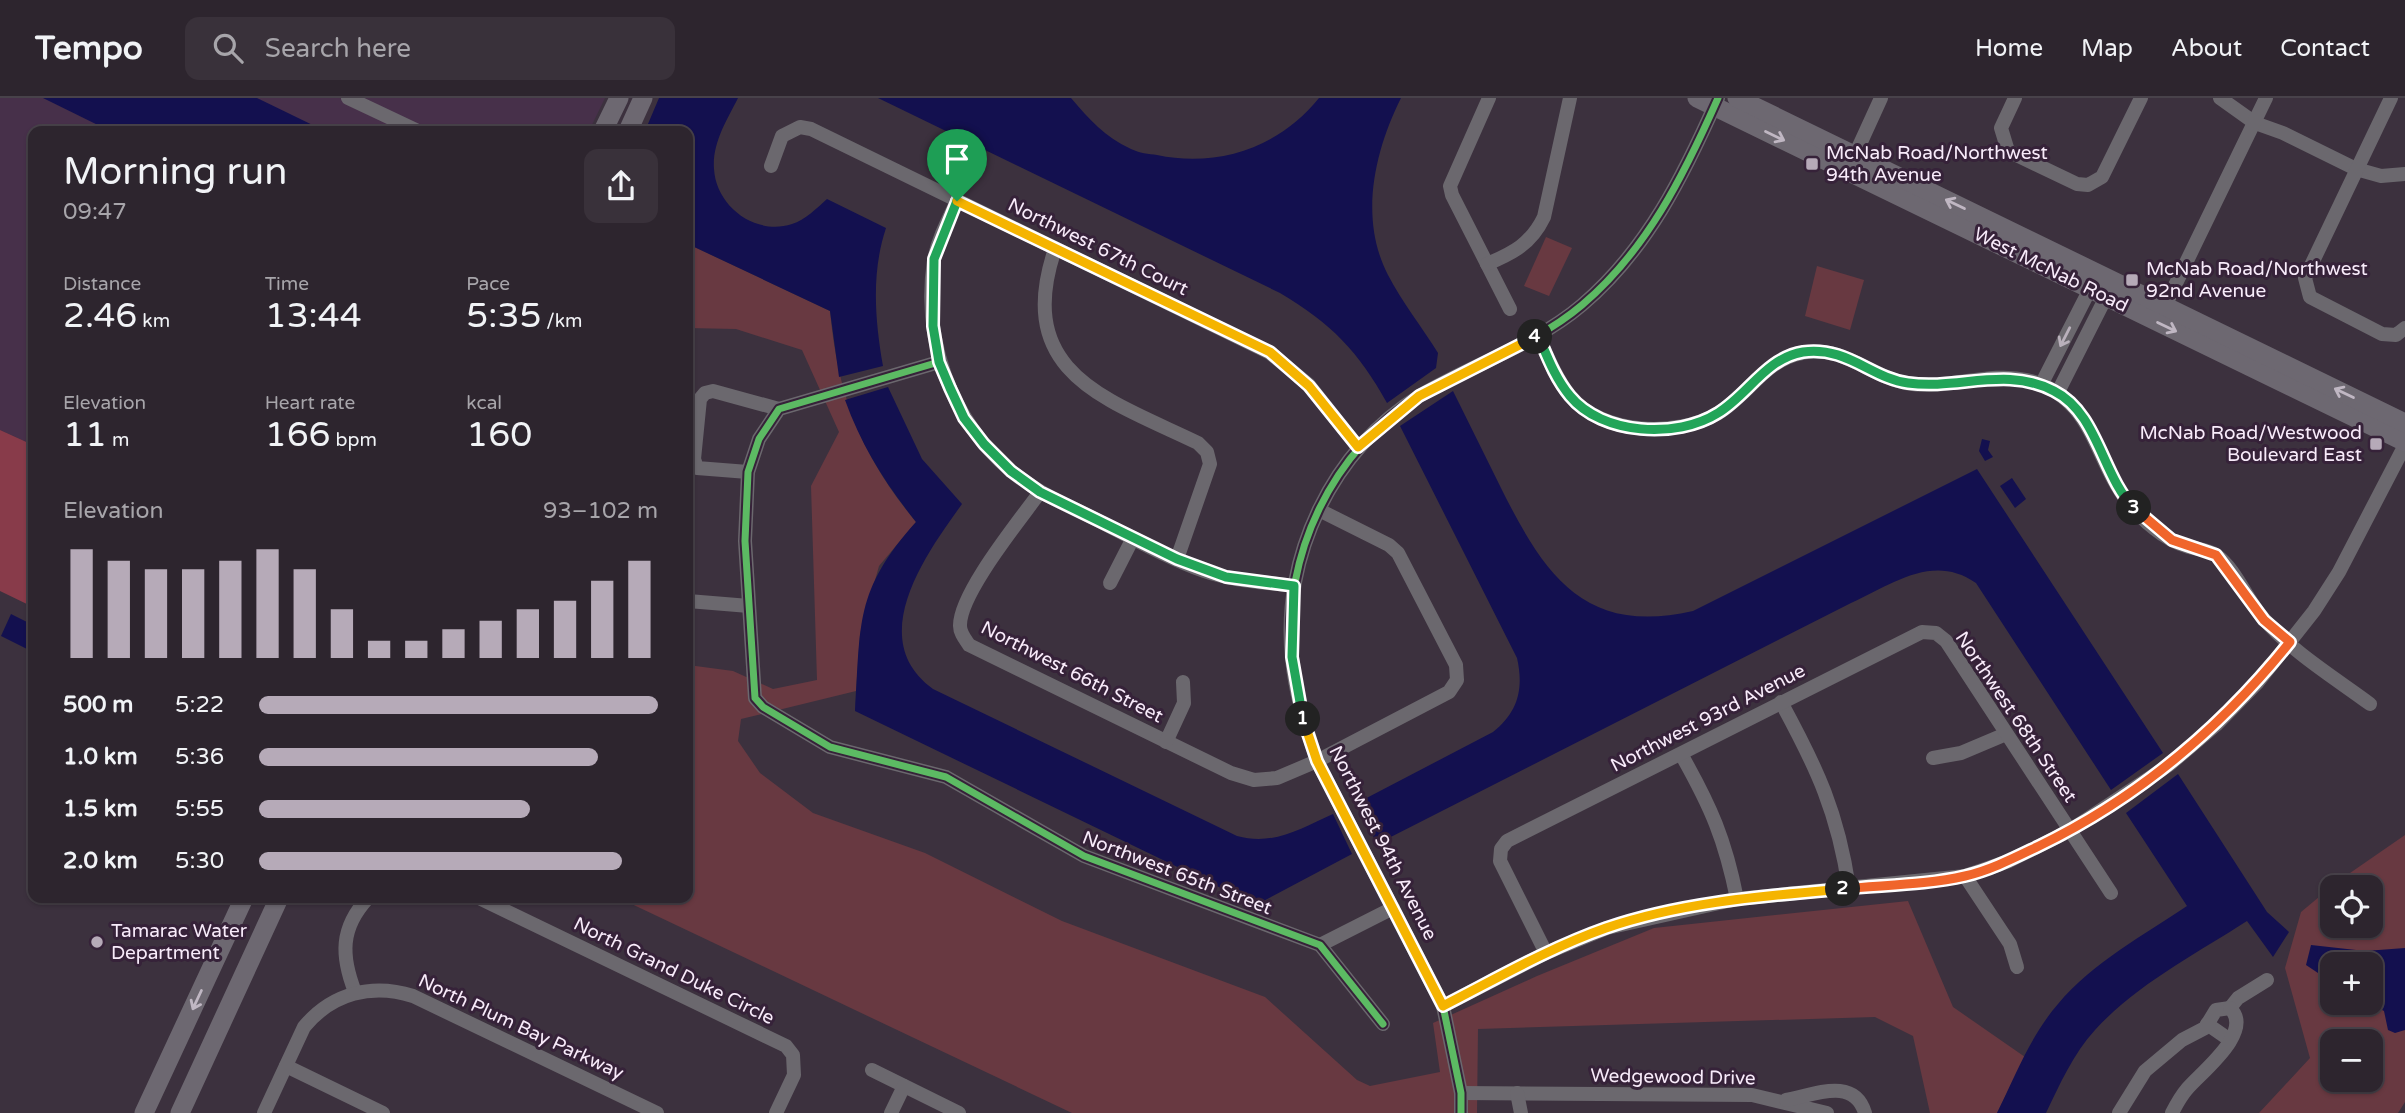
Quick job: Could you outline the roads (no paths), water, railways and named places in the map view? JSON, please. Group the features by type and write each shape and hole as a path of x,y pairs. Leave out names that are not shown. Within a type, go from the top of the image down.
{"main road":[{"path":"605,126 619,98"},
{"path":"630,126 643,98"},
{"name":"West McNab Road","path":"1737,98 1854,155 2100,287 2405,444"},
{"name":"West McNab Road","path":"1710,101 2100,287 2165,306 2405,423"},
{"path":"144,1113 242,903"},
{"path":"180,1113 277,903"}],"street":[{"path":"348,98 407,126"},
{"path":"1489,98 1450,186 1452,195 1510,309"},
{"path":"1487,264 1517,251 1538,230 1544,217 1570,98"},
{"path":"1854,155 1881,98"},
{"path":"2015,98 2001,128 2001,138 2008,151 2077,184 2088,185 2102,177 2141,98"},
{"path":"2220,98 2255,122 2356,169 2381,176 2405,174"},
{"path":"2165,306 2266,98"},
{"path":"2391,98 2305,278 2310,297 2382,334 2401,332"},
{"name":"Northwest 94th Avenue","path":"1461,1113 1461,1093 1443,1006 1317,761 1304,722 1292,657 1294,586 1303,547 1319,510 1358,447 1419,396 1538,335 1580,307 1611,279 1640,246 1668,201 1710,101"},
{"name":"Northwest 67th Court","path":"771,166 782,136 800,127 957,201 1270,352 1309,386 1358,447"},
{"path":"957,201 934,259 933,326 939,362 964,418 984,444 1011,471 1040,492 1177,559 1226,577 1294,586"},
{"path":"1055,249 1047,274 1044,315 1050,339 1062,362 1083,384 1198,443 1208,452 1210,464 1177,559"},
{"path":"2041,385 2100,287"},
{"path":"2058,392 2100,287"},
{"path":"1538,335 1559,380 1572,398 1590,412 1612,422 1640,428 1669,429 1718,414 1768,368 1802,352 1823,351 1845,356 1905,383 1926,385 2001,377 2041,385 2058,392 2085,421 2127,502 2172,540 2216,555 2264,620 2370,704"},
{"path":"748,472 697,468 694,458 701,400 705,393 713,391 779,410 939,362"},
{"path":"693,601 748,606 745,541 748,472 759,439 779,410"},
{"path":"1443,1006 1546,953 1607,928 1737,899 1965,876 2009,861 2069,831 2169,765 2241,699 2290,642 2339,572 2405,444"},
{"name":"Northwest 66th Street","path":"1040,492 972,590 963,608 959,625 961,634 969,645 1230,773 1254,780 1277,778 1317,761 1449,692 1457,680 1456,665 1398,553 1389,545 1319,510"},
{"path":"1110,583 1133,538"},
{"name":"Northwest 65th Street","path":"748,606 755,698 763,707 811,737 850,753 915,766 946,777 1084,856 1320,945"},
{"name":"Northwest 93rd Avenue","path":"1546,953 1500,861 1507,841 1922,632 1936,633"},
{"name":"Northwest 68th Street","path":"1936,633 1946,641 2111,893"},
{"name":"Northwest 66th Street","path":"1166,742 1184,703 1183,682"},
{"path":"1781,702 1812,758 1830,802 1842,846 1849,888"},
{"path":"1933,758 1961,753 2006,734"},
{"path":"1681,754 1711,808 1727,849 1737,899"},
{"path":"1965,876 2010,944 2017,967"},
{"path":"355,992 346,968 344,944 363,903"},
{"name":"North Grand Duke Circle","path":"489,903 786,1046 793,1055 795,1065 776,1113"},
{"path":"1383,1024 1320,945 1393,908"},
{"path":"2119,1113 2145,1071 2182,1040 2197,1034 2216,1010 2230,1008 2238,998 2267,979"},
{"name":"North Plum Bay Parkway","path":"264,1113 304,1027 313,1016 355,992 390,990 413,996 657,1113"},
{"path":"2172,1113 2187,1088 2224,1052 2236,1022 2235,1013 2230,1008"},
{"path":"2207,1024 2230,1040"},
{"path":"286,1066 383,1113"},
{"path":"872,1070 959,1113"},
{"path":"891,1113 904,1086"},
{"path":"1782,1101 1841,1089 1855,1096 1865,1113"},
{"name":"Wedgewood Drive","path":"1461,1093 1752,1095 1827,1113"},
{"path":"1517,1093 1521,1113"}],"place":[{"name":"McNab Road/Northwest 94th Avenue","path":"1812,164"},
{"name":"McNab Road/Northwest 92nd Avenue","path":"2132,280"},
{"name":"McNab Road/Westwood Boulevard East","path":"2376,444"},
{"name":"Tamarac Water Department","path":"97,942"}]}
